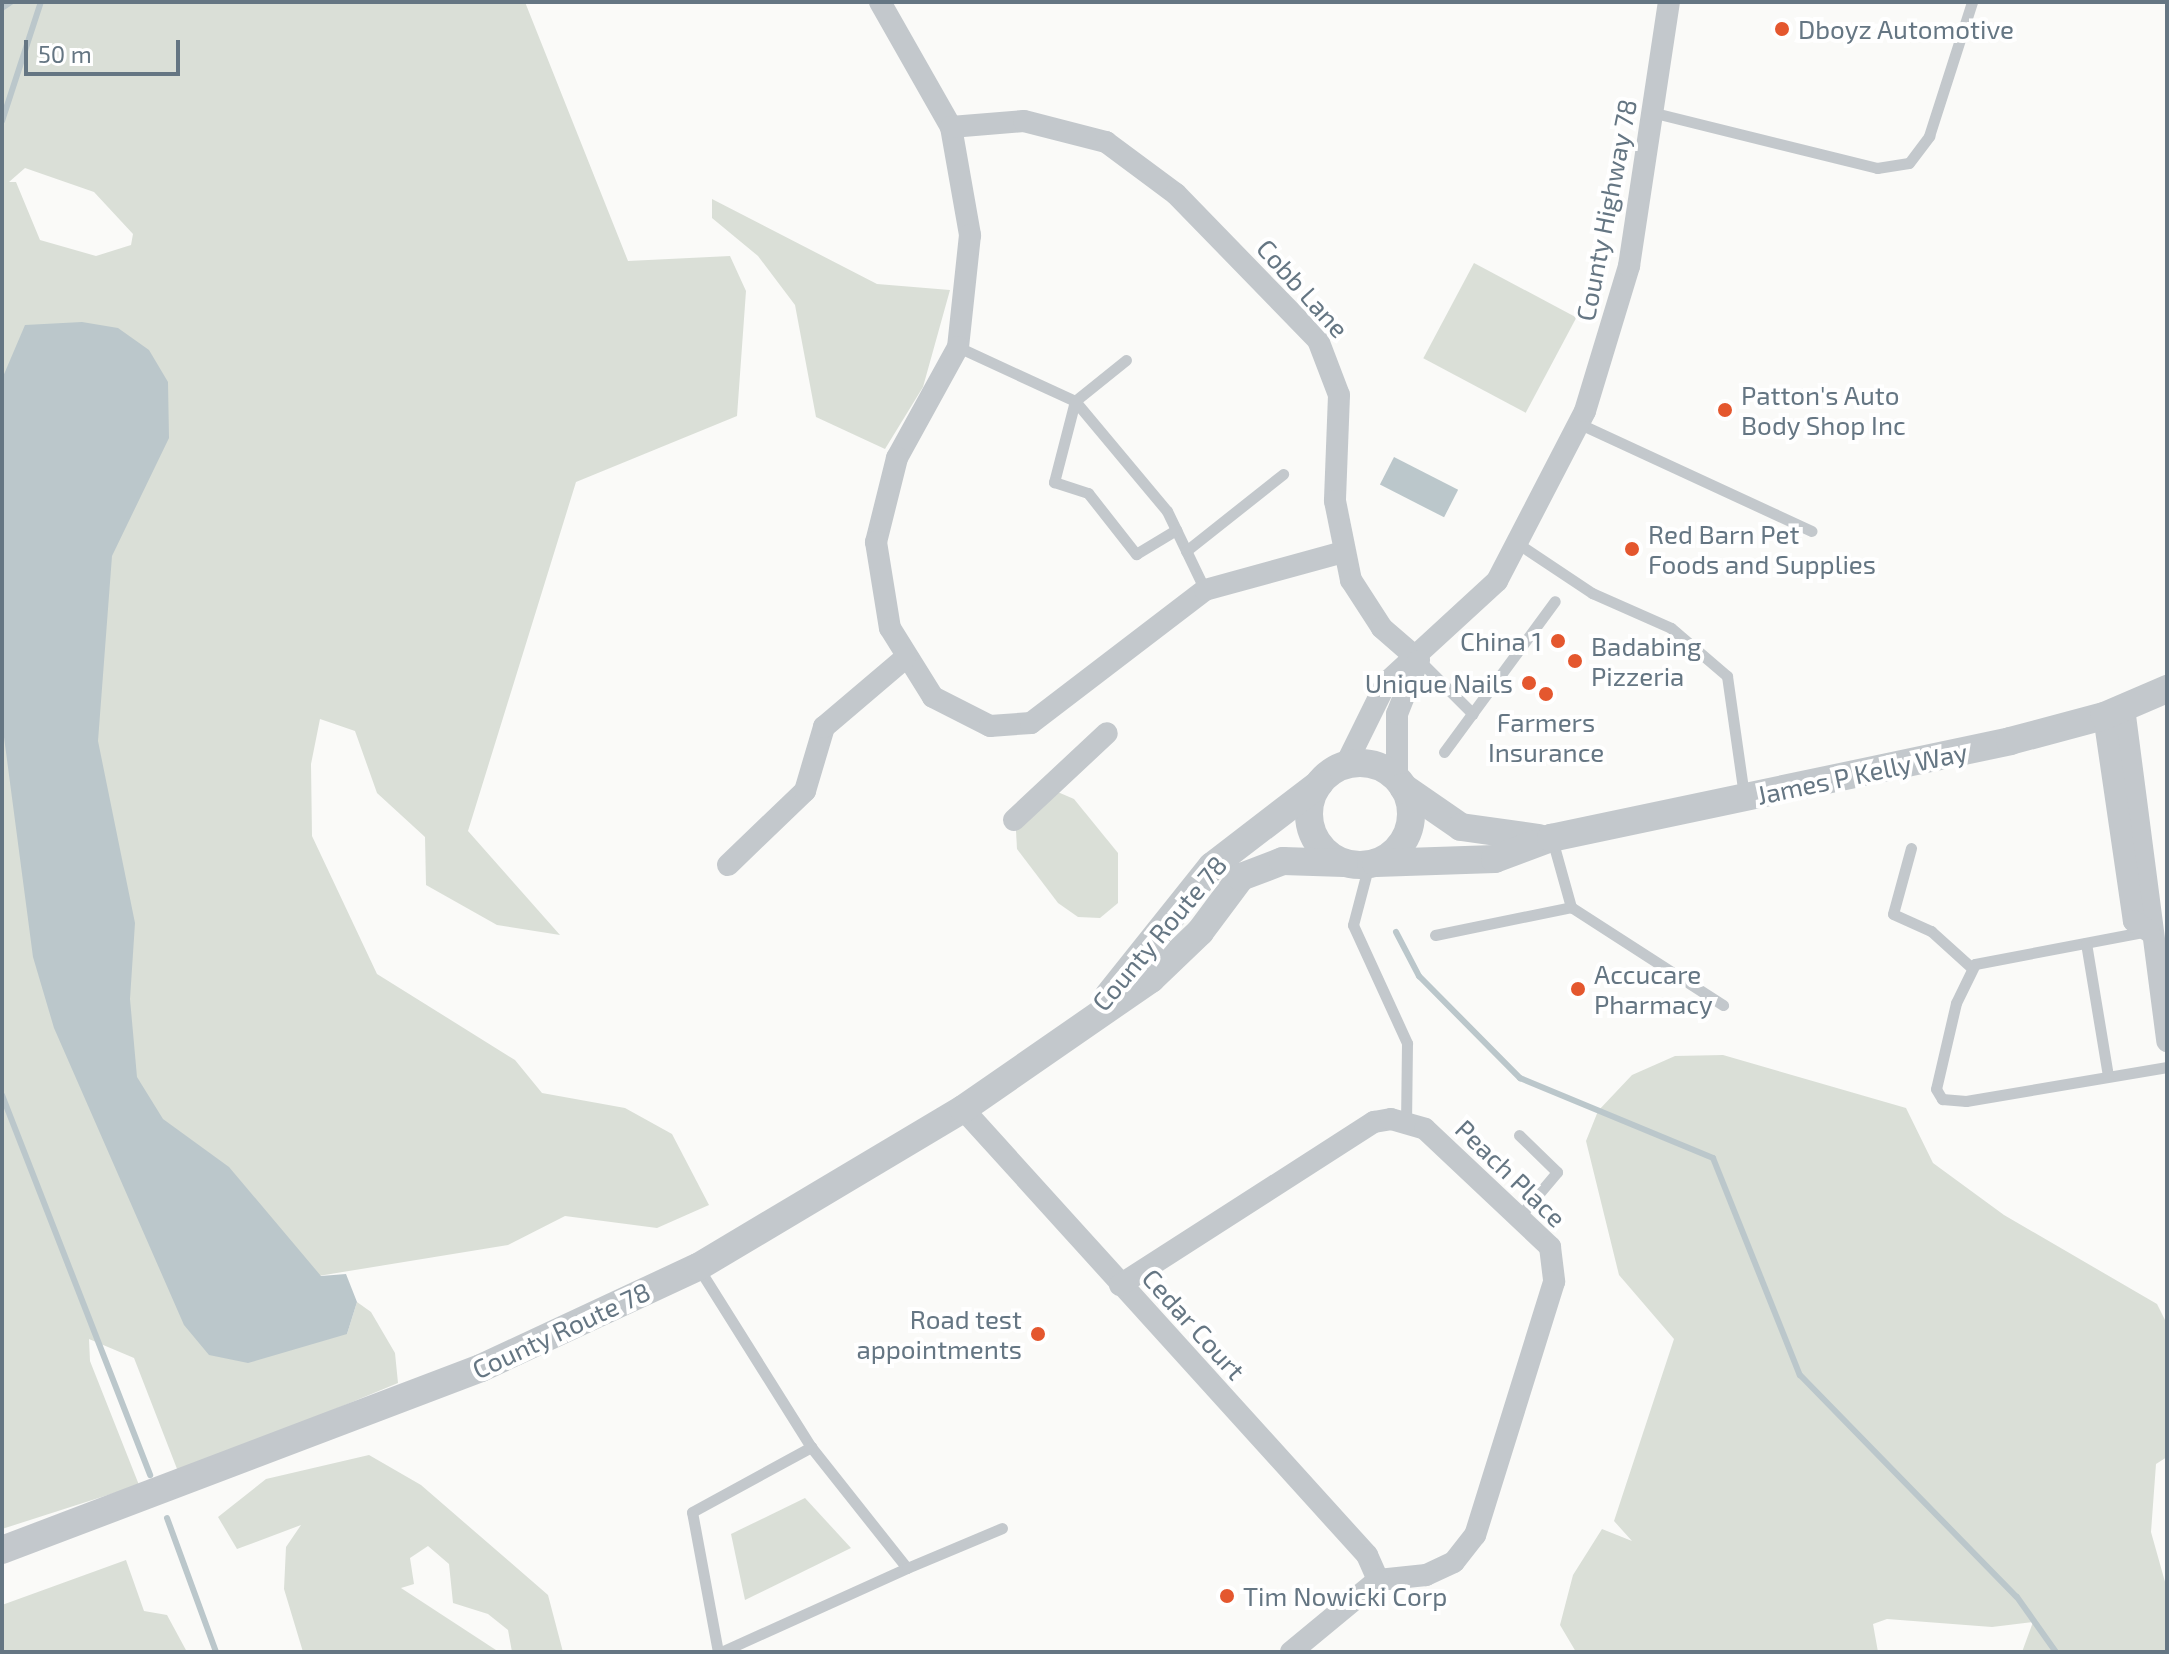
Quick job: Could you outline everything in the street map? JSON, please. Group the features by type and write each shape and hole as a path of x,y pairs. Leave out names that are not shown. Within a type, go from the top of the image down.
{"street":[{"path":"880,2 951,127 970,235 958,347 884,495 878,585 905,658 933,697 956,714 990,726 1031,723 1205,590 1343,552"},
{"name":"County Highway 78","path":"1345,766 1374,700 1419,660 1497,581 1520,545 1580,424 1620,303 1655,113 1669,2"},
{"name":"Cobb Lane","path":"951,127 1024,121 1106,142 1176,194 1318,340 1339,395 1335,501 1343,552 1382,628 1419,660"},
{"path":"728,865 805,791 824,727 905,658"},
{"name":"County Highway 78","path":"1400,783 1397,714 1419,660"},
{"name":"James P Kelly Way","path":"1363,863 1495,859 1551,838 1744,798 2114,712 2167,689"},
{"path":"2114,712 2134,921 2149,931 2167,1041"},
{"path":"1014,820 1107,733"},
{"path":"1372,765 1400,783 1408,831 1363,863 1311,830 1319,784 1345,766 1372,765"},
{"name":"James P Kelly Way","path":"1400,783 1477,833 1551,838"},
{"name":"County Route 78","path":"1078,1028 1212,866 1319,784"},
{"name":"County Route 78","path":"2,1550 481,1368 698,1267 963,1109 1078,1028 1183,951 1241,877 1283,861 1363,863"},
{"name":"Cedar Court","path":"963,1109 1367,1555 1378,1580"},
{"path":"1120,1285 1374,1122 1406,1121"},
{"name":"Peach Place","path":"1378,1580 1426,1575 1454,1562 1475,1535 1556,1272 1550,1247 1425,1129 1406,1121"},
{"path":"1291,1652 1378,1580"}],"lane":[{"path":"1655,113 1862,165 1909,163 1929,136 1972,2"},
{"path":"958,347 1075,401 1145,481 1176,530 1205,590"},
{"path":"1126,360 1075,401 1054,482 1088,493 1136,554 1176,530"},
{"path":"1580,424 1812,531"},
{"path":"1186,551 1283,474"},
{"path":"1520,545 1592,593 1671,628 1727,676 1744,798"},
{"path":"1444,752 1555,601"},
{"path":"1419,660 1473,714"},
{"path":"1551,838 1571,907 1723,1005"},
{"path":"1911,848 1893,914 1931,931 1972,968"},
{"path":"1363,863 1353,924 1407,1043 1406,1121"},
{"path":"1435,935 1571,907"},
{"path":"1972,968 2149,931"},
{"path":"2086,943 2108,1076"},
{"path":"1972,968 1939,1065 1942,1099 2167,1067"},
{"path":"1519,1135 1557,1172 1519,1217"},
{"path":"698,1267 811,1447 907,1568"},
{"path":"811,1447 692,1512 720,1652 1002,1528"}],"shaded area":[{"path":"2,2 525,2 628,261 730,256 746,291 737,416 576,482 468,831 560,935 497,925 426,885 425,837 377,793 355,731 320,719 311,764 312,836 377,974 515,1060 542,1093 625,1108 672,1134 709,1205 657,1228 565,1216 508,1245 306,1278 347,1334 357,1302 371,1312 395,1353 398,1383 179,1474 134,1358 89,1339 90,1361 139,1485 2,1529","holes":["25,168 94,192 133,234 131,245 96,256 40,240 16,182 9,182"]},
{"path":"712,199 877,284 950,290 923,387 885,449 816,417 795,305 758,256 712,218"},
{"path":"1474,263 1576,317 1526,413 1423,358"},
{"path":"82,322 118,328 149,350 168,382 169,438 112,556 98,741 135,923 130,999 137,1077 163,1119 229,1167 321,1276 346,1274 357,1302 347,1334 248,1363 209,1355 184,1325 54,1028 33,957 2,722 2,379 25,325"},
{"path":"1394,457 1458,490 1444,517 1380,485"},
{"path":"1053,790 1074,799 1118,853 1118,903 1100,918 1078,917 1058,903 1017,849 1015,813"},
{"path":"1723,1055 1906,1108 1933,1163 2004,1215 2157,1304 2167,1324 2167,1457 2156,1464 2151,1532 2167,1589 2167,1652 2022,1652 2033,1622 1992,1627 1887,1619 1873,1624 1878,1652 1576,1652 1560,1625 1573,1575 1602,1529 1632,1541 1614,1521 1674,1339 1619,1275 1586,1141 1598,1111 1632,1075 1675,1056"},
{"path":"369,1455 421,1485 548,1595 563,1652 512,1652 508,1630 488,1614 453,1603 449,1564 428,1546 410,1558 414,1584 401,1588 499,1652 303,1652 284,1589 286,1547 301,1525 237,1549 218,1517 266,1479"},
{"path":"805,1498 851,1548 745,1600 731,1534"},
{"path":"126,1560 144,1611 167,1615 187,1652 2,1652 2,1605"}],"waterway":[{"path":"2,8 11,2"},
{"path":"2,121 41,2"},
{"path":"1396,932 1419,976 1520,1078 1713,1158 1800,1375 2017,1597 2056,1652"},
{"path":"2,1095 150,1475"},
{"path":"167,1518 216,1652"}],"place":[{"name":"Dboyz Automotive","path":"1782,29"},
{"name":"Patton's Auto Body Shop Inc","path":"1725,410"},
{"name":"Red Barn Pet Foods and Supplies","path":"1632,549"},
{"name":"China 1","path":"1558,641"},
{"name":"Badabing Pizzeria","path":"1575,661"},
{"name":"Unique Nails","path":"1529,683"},
{"name":"Farmers Insurance","path":"1546,694"},
{"name":"Accucare Pharmacy","path":"1578,989"},
{"name":"Road test appointments","path":"1038,1334"},
{"name":"Tim Nowicki Corp","path":"1227,1596"}]}
